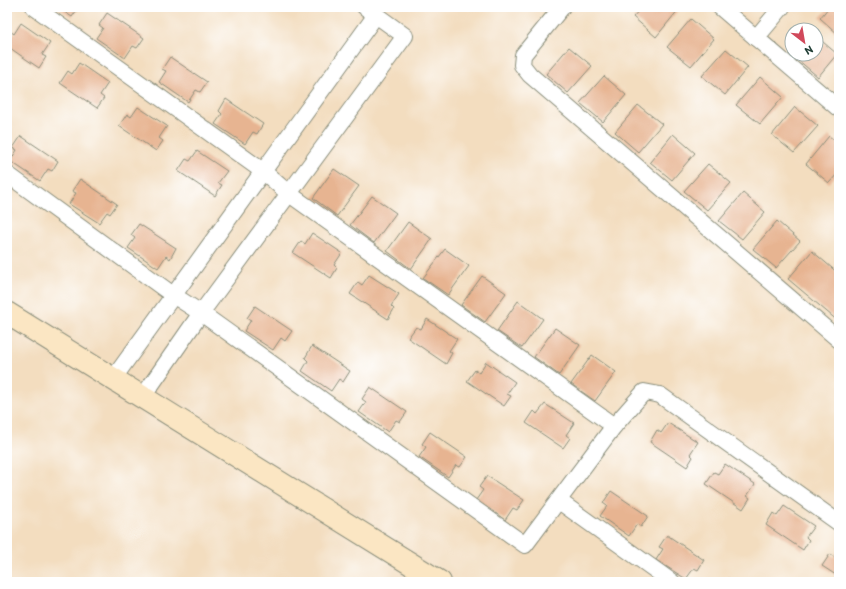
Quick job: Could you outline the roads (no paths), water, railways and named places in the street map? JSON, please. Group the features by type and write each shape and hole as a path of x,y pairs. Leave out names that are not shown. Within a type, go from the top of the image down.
{"street":[{"path":"34,7 264,172 288,193 614,426"},
{"path":"562,7 523,54 522,65 530,75 839,340"},
{"path":"720,7 839,109"},
{"path":"756,38 782,7"},
{"path":"113,379 173,294 264,172 370,11 404,36 201,313 142,398"},
{"path":"7,174 525,545 614,426 644,392 660,395 839,523"},
{"path":"7,313 440,582"},
{"path":"559,501 672,582"}]}
